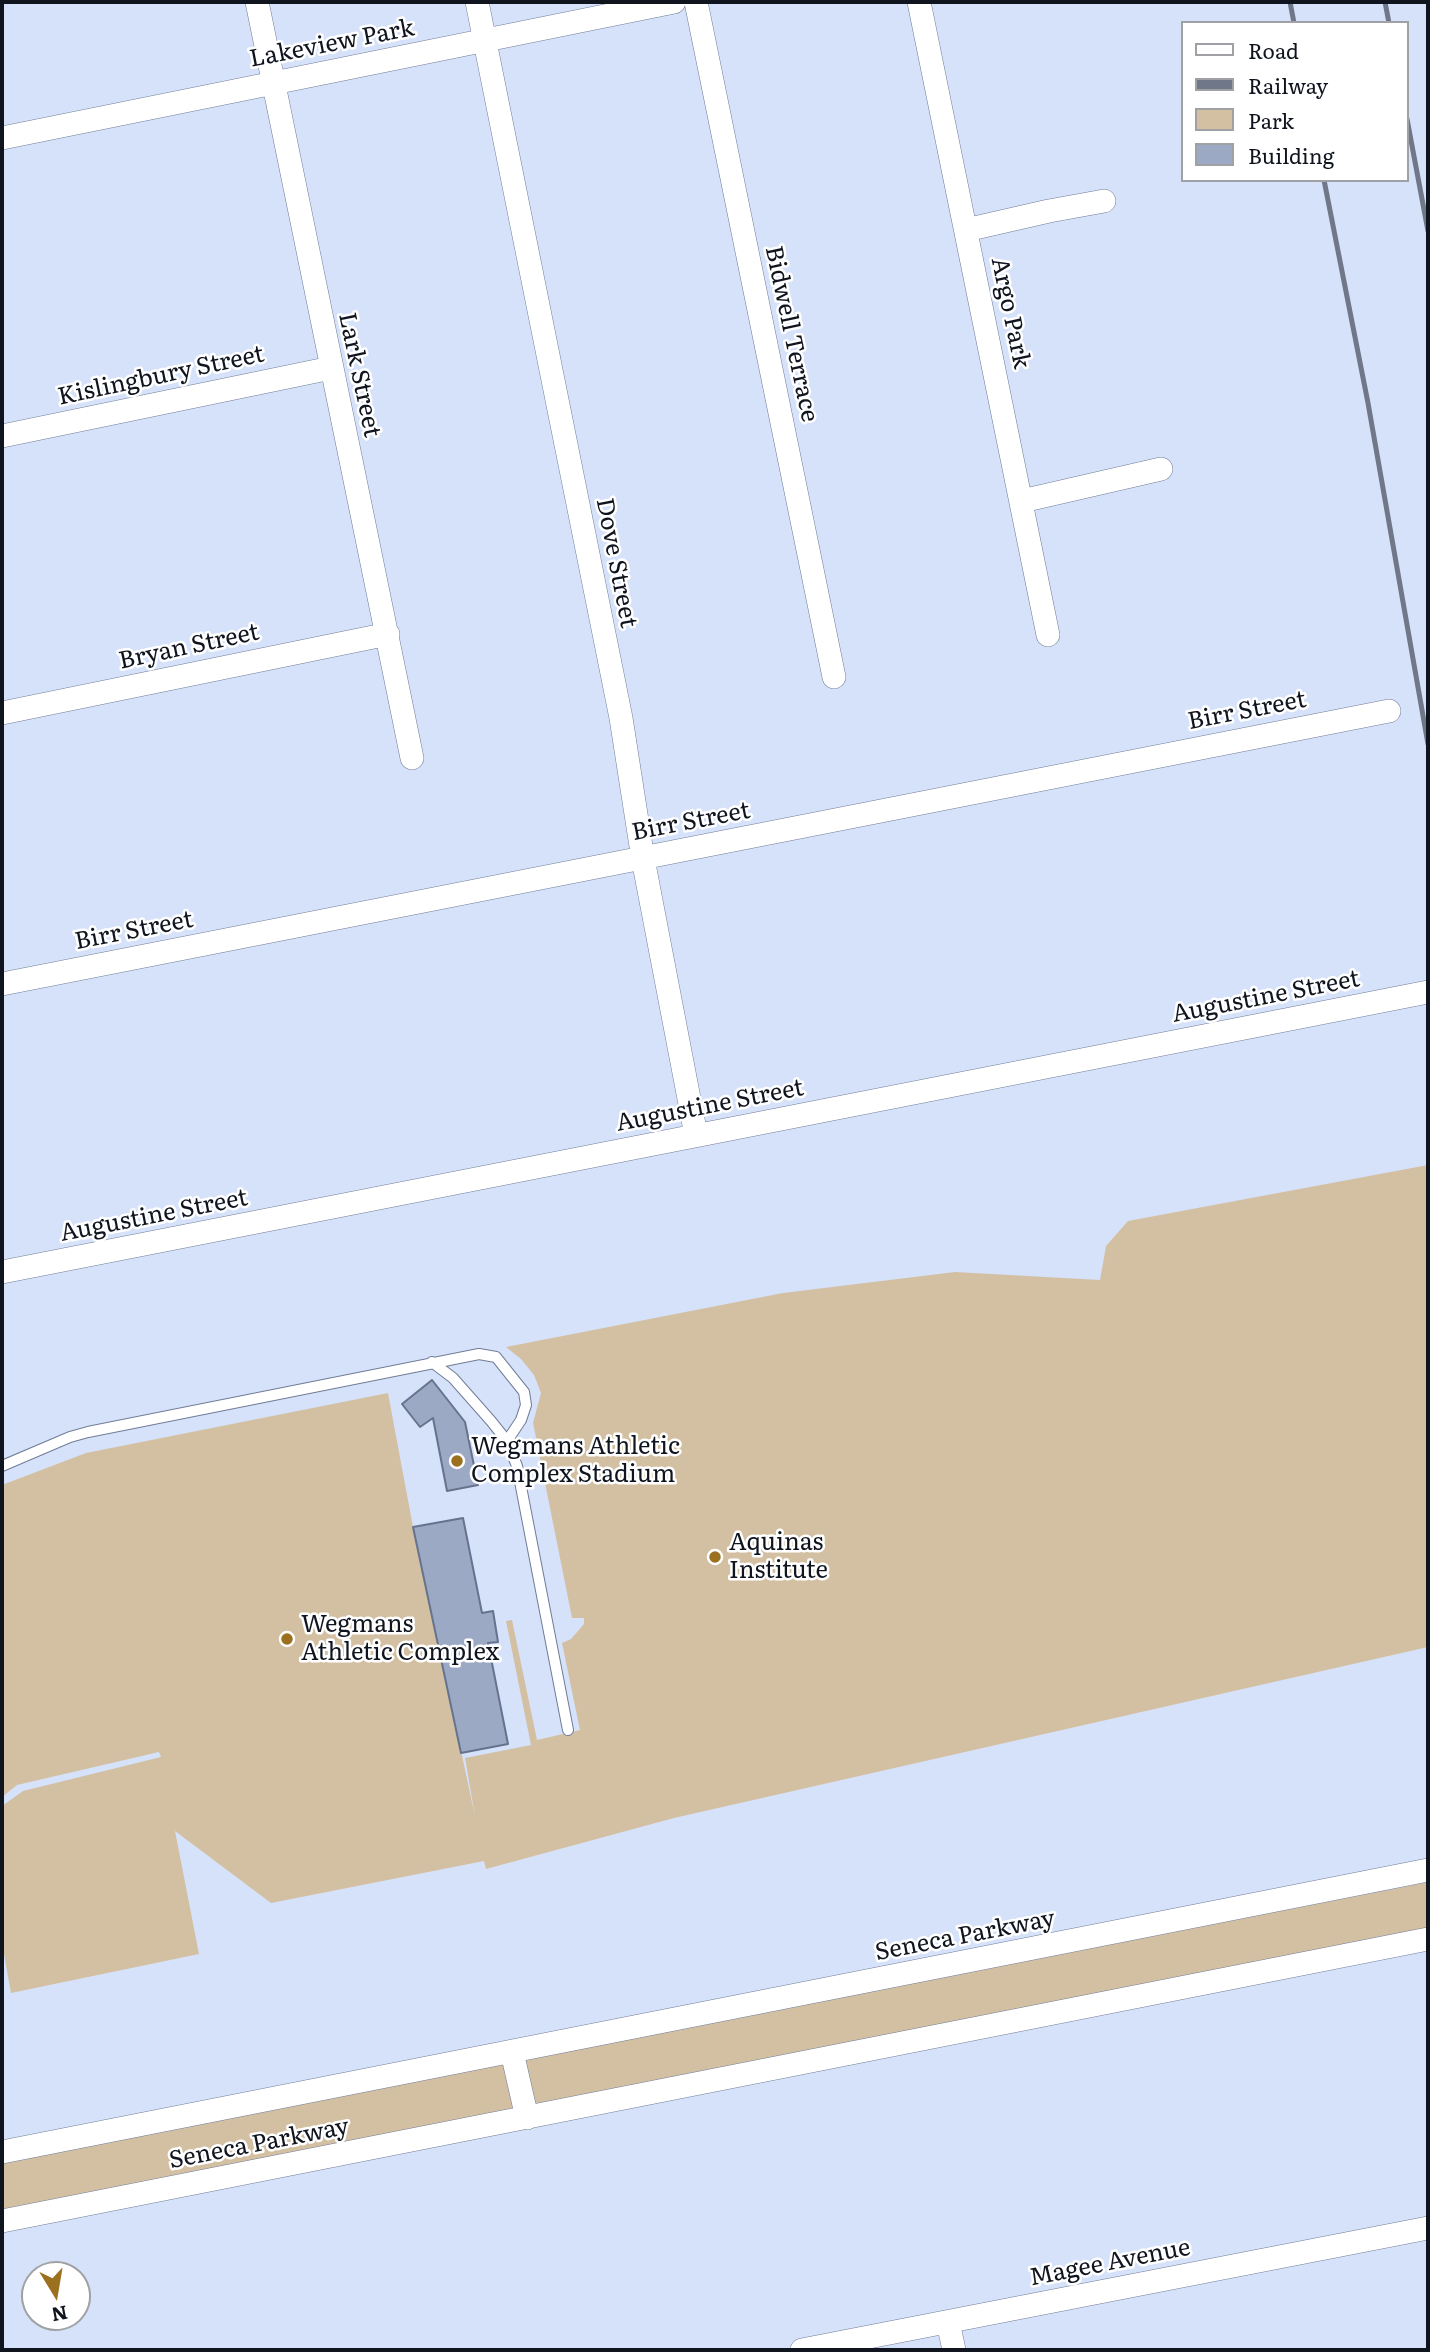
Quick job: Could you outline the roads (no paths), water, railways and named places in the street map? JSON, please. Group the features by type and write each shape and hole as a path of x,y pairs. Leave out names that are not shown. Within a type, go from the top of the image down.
{"street":[{"name":"Lark Street","path":"257,2 412,758"},
{"name":"Dove Street","path":"477,2 621,718 643,859 696,1135"},
{"name":"Lakeview Park","path":"2,138 674,2"},
{"name":"Bidwell Terrace","path":"696,2 834,677"},
{"name":"Argo Park","path":"919,2 1048,635"},
{"path":"966,230 1104,201"},
{"name":"Kislingbury Street","path":"2,436 331,368"},
{"path":"1022,501 1161,469"},
{"name":"Bryan Street","path":"2,713 388,634"},
{"name":"Birr Street","path":"2,984 1390,710"},
{"name":"Augustine Street","path":"2,1272 1428,992"},
{"name":"Seneca Parkway","path":"2,2152 1428,1870"},
{"name":"Seneca Parkway","path":"2,2221 1428,1939"},
{"path":"512,2052 527,2118"},
{"name":"Magee Avenue","path":"802,2350 1428,2228"},
{"path":"948,2322 954,2350"}],"lane":[{"path":"2,1466 88,1432 479,1354 496,1357 524,1392 526,1405 521,1420 507,1441"},
{"path":"432,1362 453,1378 507,1441 517,1466 568,1730"}],"railway":[{"path":"1290,2 1294,21"},
{"path":"1385,2 1389,21"},
{"path":"1409,130 1428,231"},
{"path":"1324,182 1368,403 1428,744"}],"place":[{"name":"Wegmans Athletic Complex Stadium","path":"457,1461"},
{"name":"Aquinas Institute","path":"715,1557"},
{"name":"Wegmans Athletic Complex","path":"287,1639"}]}
